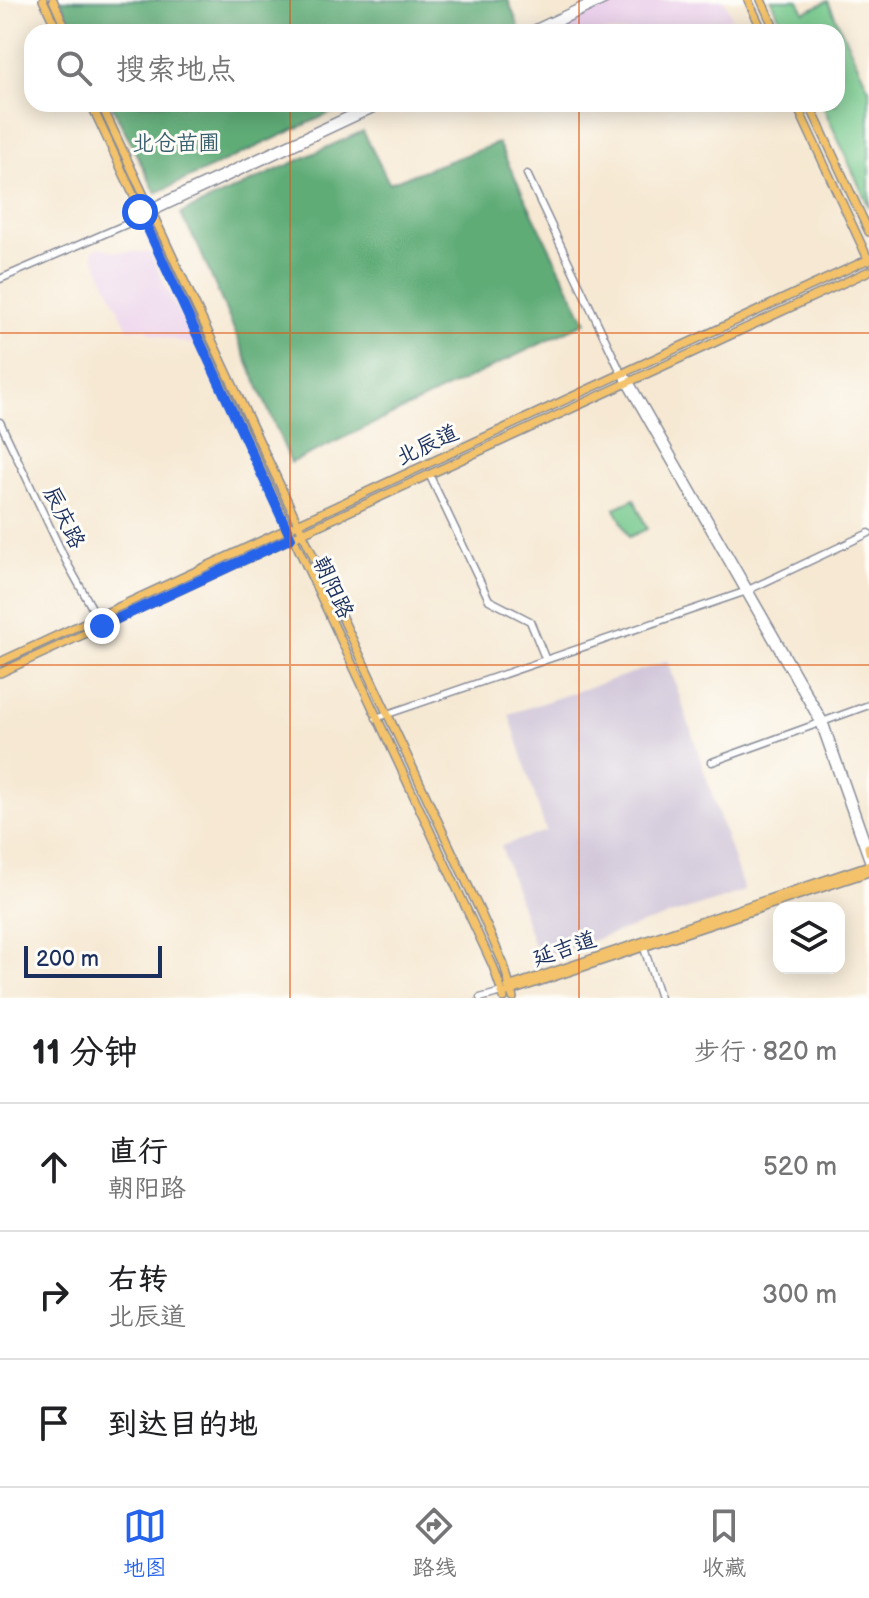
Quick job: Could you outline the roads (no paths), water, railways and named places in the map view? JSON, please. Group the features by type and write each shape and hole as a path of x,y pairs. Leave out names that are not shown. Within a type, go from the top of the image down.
{"main road":[{"path":"43,0 54,24"},
{"path":"53,0 64,24"},
{"path":"748,0 759,24"},
{"path":"761,0 772,24"},
{"name":"朝阳路","path":"95,112 503,995"},
{"name":"朝阳路","path":"105,112 387,713 512,992"},
{"path":"800,112 869,260"},
{"path":"813,112 869,232"},
{"name":"北辰道","path":"0,662 869,260"},
{"name":"北辰道","path":"0,673 869,271"},
{"path":"859,876 869,864"},
{"name":"延吉道","path":"512,992 869,864"},
{"name":"延吉道","path":"503,995 869,872"}],"street":[{"path":"544,24 595,0"},
{"path":"555,24 606,0"},
{"path":"0,279 356,112"},
{"path":"152,210 366,112"},
{"path":"527,174 621,373 629,382 822,722 869,849"},
{"name":"辰庆路","path":"0,424 101,627"},
{"path":"429,474 489,600 530,621 545,658"},
{"path":"376,718 747,591 869,533"},
{"path":"712,762 869,705"},
{"path":"822,722 869,864"},
{"path":"644,948 660,998"},
{"path":"480,998 503,995"}],"park label":[{"name":"北仓苗圃","path":"176,142"}]}
